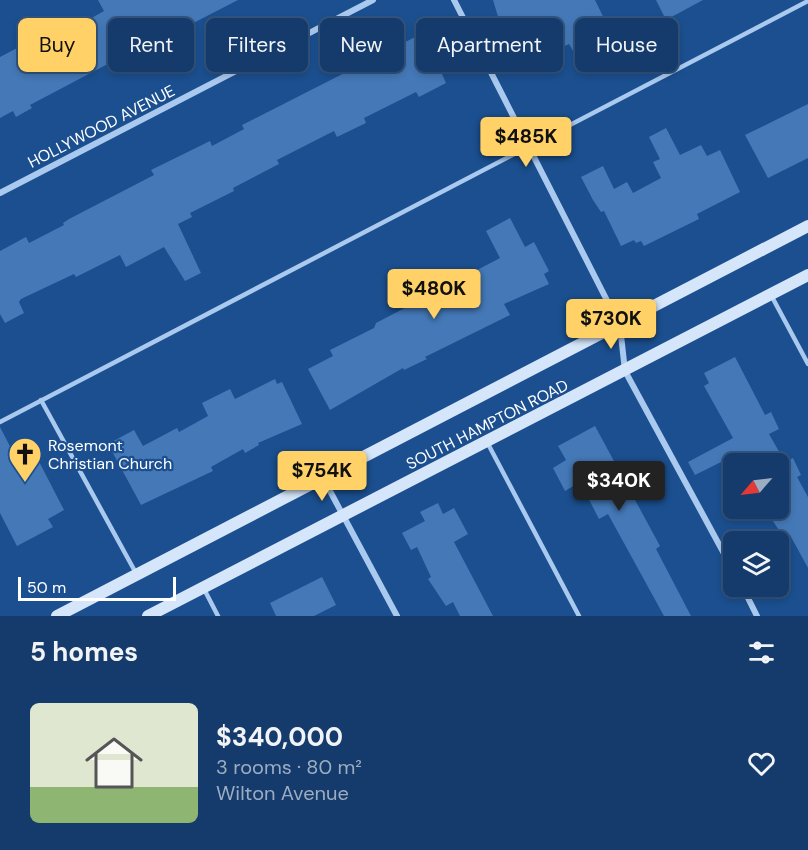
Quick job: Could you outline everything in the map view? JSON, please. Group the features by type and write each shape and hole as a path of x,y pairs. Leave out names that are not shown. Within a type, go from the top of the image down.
{"main road":[{"name":"SOUTH HAMPTON ROAD","path":"57,616 620,326 808,226"},
{"name":"SOUTH HAMPTON ROAD","path":"148,616 808,275"}],"street":[{"name":"HOLLYWOOD AVENUE","path":"0,193 373,0"},
{"path":"454,0 620,326 626,371 723,552"},
{"path":"322,478 397,616"},
{"path":"747,597 757,616"}],"lane":[{"path":"0,422 808,1"},
{"path":"771,294 808,364"},
{"path":"41,400 136,575"},
{"path":"487,442 579,616"},
{"path":"203,587 218,616"}],"building":[{"path":"98,0 238,0 194,23 194,18 108,18 108,64 96,70 96,18 92,18 104,11"},
{"path":"493,0 595,0 604,18 575,18 575,54 569,44 563,47 563,18 498,18"},
{"path":"656,0 703,0 670,18 665,18"},
{"path":"416,37 416,72 447,72 442,74 446,83 419,97 416,92 364,118 366,123 337,137 334,131 277,160 279,164 233,188 234,191 190,213 192,217 178,224 201,273 185,281 164,247 126,267 120,255 76,277 74,274 21,299 19,302 24,313 5,323 0,314 0,251 26,237 29,243 64,225 63,223 69,219 154,175 151,170 210,141 212,146 244,129 242,125 346,72 404,72 404,43"},
{"path":"18,48 18,72 93,72 30,105 32,108 16,117 13,111 0,118 0,57"},
{"path":"808,104 808,158 768,178 745,135"},
{"path":"666,128 680,155 701,145 707,156 720,150 740,192 697,214 699,219 644,246 641,241 636,243 634,240 621,246 604,211 601,212 581,177 603,166 614,189 627,182 633,193 661,178 653,162 660,159 649,137"},
{"path":"510,218 525,247 534,242 549,271 544,274 549,284 504,304 510,315 425,357 427,359 404,370 403,368 330,410 308,369 333,356 330,350 374,328 376,323 500,258 486,231"},
{"path":"735,357 765,415 771,412 779,429 769,434 780,453 723,453 723,461 695,475 688,462 733,438 704,386 709,383 704,373"},
{"path":"275,379 277,384 282,382 302,424 258,443 259,445 245,453 243,449 211,467 213,471 141,505 108,444 134,430 143,446 177,428 179,432 208,416 202,403 230,389 235,399"},
{"path":"595,426 660,546 656,549 691,616 664,616 608,514 599,519 580,482 565,491 553,468 566,460 558,446"},
{"name":"Rosemont Christian Church","path":"0,427 15,456 32,448 64,510 48,519 53,527 17,546 0,513"},
{"path":"793,458 801,475 797,477 808,497 808,568 789,536 789,531 779,531 772,519 789,519 789,460"},
{"path":"438,503 443,514 454,508 468,534 454,542 493,616 460,616 453,602 446,606 428,579 431,577 417,547 411,550 402,533 425,521 420,512"},
{"path":"322,577 336,605 314,616 276,616 270,603"}],"place":[{"name":"Rosemont Christian Church","path":"25,483"}]}
